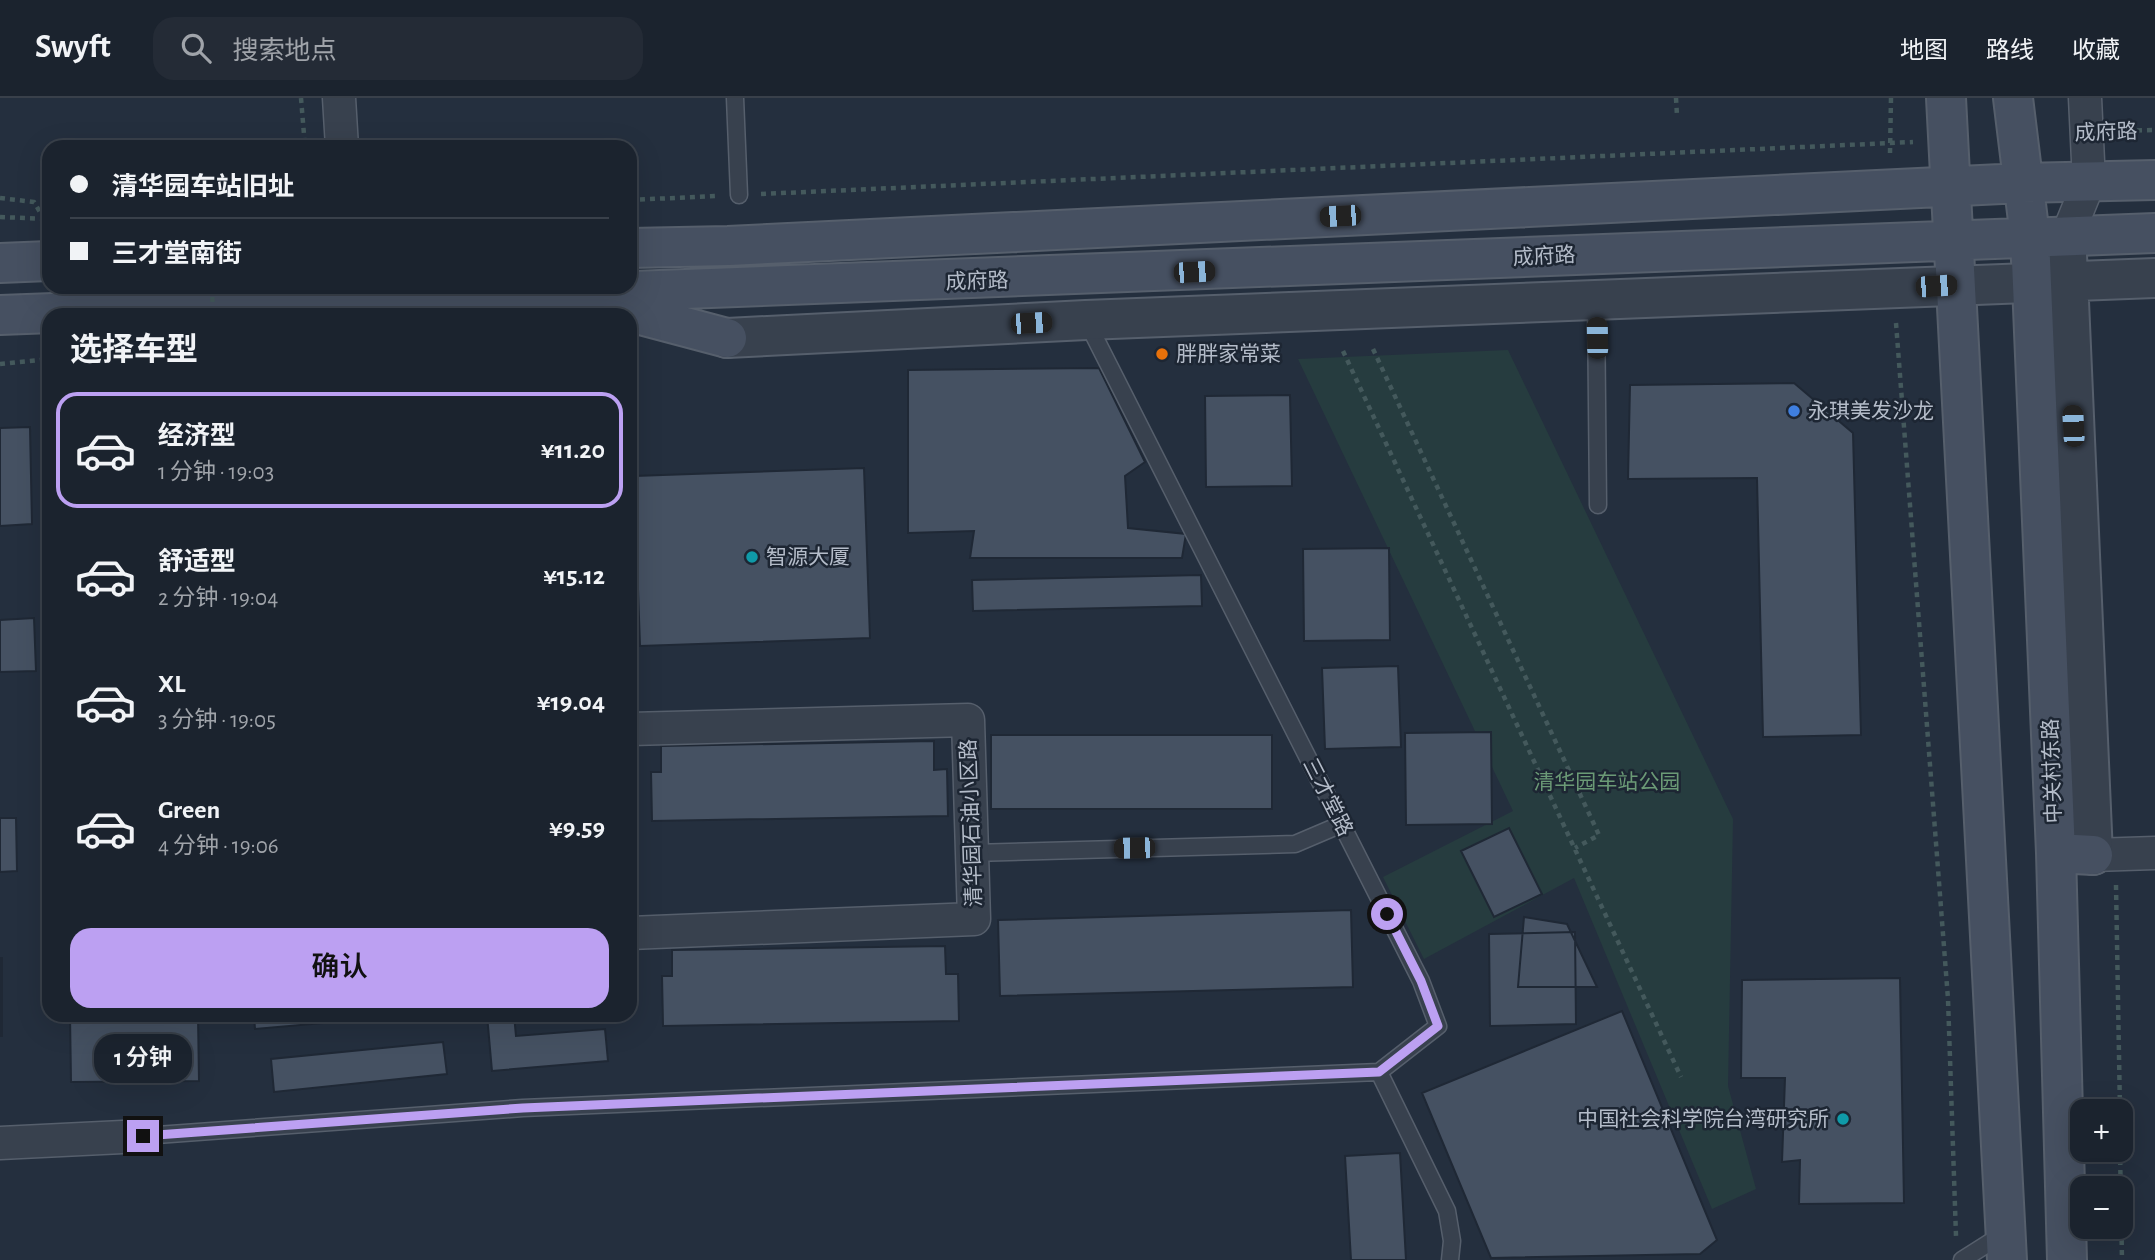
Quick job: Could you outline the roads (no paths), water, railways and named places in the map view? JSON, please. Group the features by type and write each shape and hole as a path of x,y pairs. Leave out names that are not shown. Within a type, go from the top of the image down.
{"main road":[{"path":"1946,98 1953,186 2006,1247"},
{"path":"2013,98 2020,136 2022,183 2030,237 2049,282"},
{"path":"637,248 1953,186 2155,180"},
{"path":"2067,236 2155,233"},
{"path":"637,234 672,247"},
{"name":"成府路","path":"238,308 578,298 2067,236"},
{"path":"0,263 42,245"},
{"name":"中关村东路","path":"2049,282 2074,854 2067,1260"},
{"path":"578,298 615,308"},
{"name":"成府路","path":"0,315 42,314"},
{"path":"637,314 727,338"}],"street":[{"path":"318,98 321,140"},
{"path":"339,98 342,140"},
{"path":"2067,236 2089,182 2085,98"},
{"name":"中关村东路","path":"2049,282 2067,236"},
{"path":"727,338 1086,320 2155,278"},
{"name":"清华园石油小区路","path":"637,729 968,720 974,919 637,933"},
{"path":"2074,854 2155,853"},
{"path":"0,1143 143,1136"}],"lane":[{"path":"735,98 739,195"},
{"path":"1596,301 1598,505"},
{"name":"三才堂路","path":"1086,320 1421,981 1438,1026 1379,1072"},
{"path":"972,853 1296,844 1342,824"},
{"path":"143,1136 523,1108 1379,1072 1447,1211 1450,1260"},
{"path":"1959,1253 2006,1247"}],"place":[{"name":"胖胖家常菜","path":"1162,354"},
{"name":"永琪美发沙龙","path":"1794,411"},
{"name":"智源大厦","path":"752,557"},
{"name":"中国社会科学院台湾研究所","path":"1843,1119"}],"park label":[{"name":"清华园车站公园","path":"1607,782"}]}
